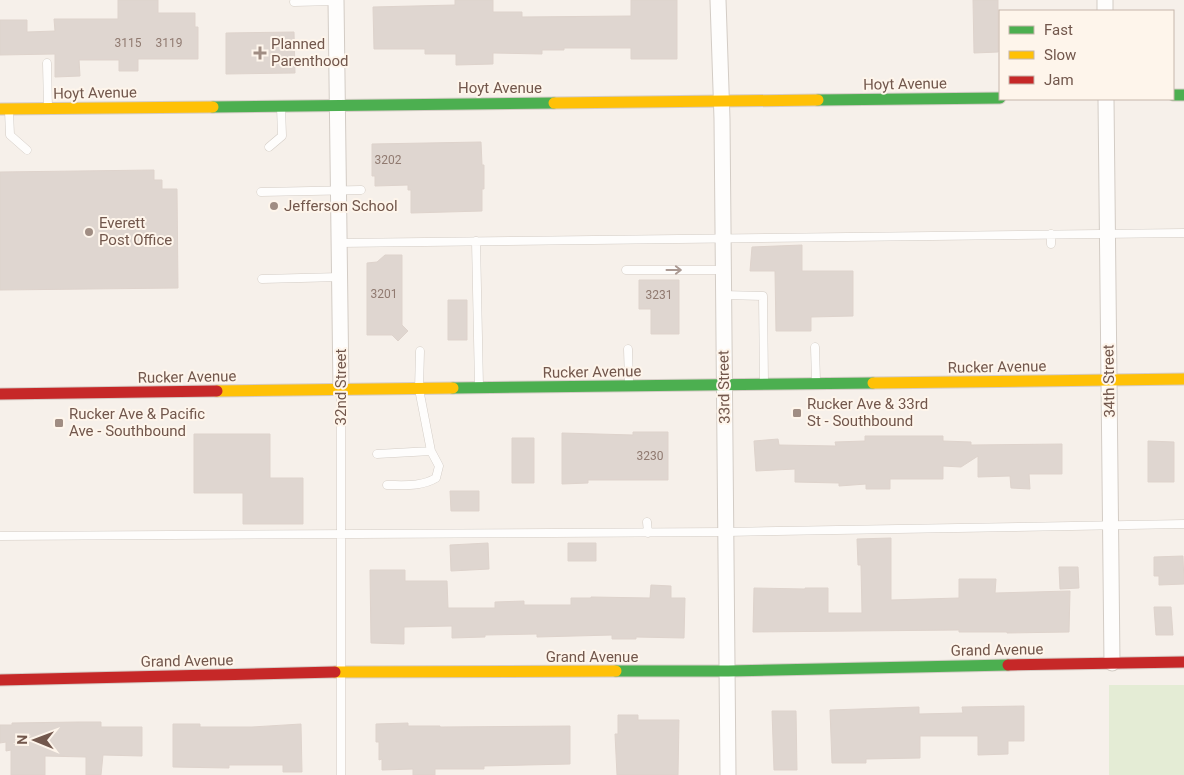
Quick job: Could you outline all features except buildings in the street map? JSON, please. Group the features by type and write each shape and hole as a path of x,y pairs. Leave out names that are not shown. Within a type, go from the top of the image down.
{"street":[{"name":"32nd Street","path":"336,0 341,390"},
{"name":"33rd Street","path":"718,0 722,102 728,775"},
{"name":"Hoyt Avenue","path":"5,109 999,98"},
{"name":"34th Street","path":"1106,100 1112,663"},
{"name":"Rucker Avenue","path":"0,394 1184,379"},
{"name":"Grand Avenue","path":"0,680 341,672 728,671 1184,662"}],"lane":[{"path":"294,2 336,0"},
{"path":"48,63 48,108"},
{"path":"269,147 282,136 281,105"},
{"path":"5,109 10,135 28,150"},
{"path":"261,192 361,190"},
{"path":"339,243 1184,233"},
{"path":"1051,234 1051,244"},
{"path":"476,241 479,388"},
{"path":"626,270 723,270"},
{"path":"262,279 340,277"},
{"path":"723,295 763,296 764,385"},
{"path":"815,347 816,383"},
{"path":"628,349 629,387"},
{"path":"387,485 418,485 436,478 440,466 431,451 419,389 420,351"},
{"name":"32nd Street","path":"341,390 342,775"},
{"path":"377,454 431,451"},
{"path":"647,522 648,533"},
{"path":"0,536 648,533 1184,524"}],"green space":[{"path":"1109,685 1184,685 1184,775 1109,775"}],"traffic: fast":[{"path":"1174,95 1184,95"},
{"path":"818,100 999,98"},
{"path":"213,107 554,103"},
{"path":"453,388 873,383"},
{"path":"616,671 728,671 1008,665"}],"traffic: slow":[{"path":"554,103 818,100"},
{"path":"0,109 213,107"},
{"path":"873,383 1184,379"},
{"path":"217,391 453,388"},
{"path":"335,672 616,671"}],"traffic: jam":[{"path":"0,394 217,391"},
{"path":"1008,665 1184,662"},
{"path":"0,680 335,672"}],"place":[{"name":"Planned Parenthood","path":"260,53"},
{"name":"Jefferson School","path":"274,206"},
{"name":"Everett Post Office","path":"89,232"},
{"name":"Rucker Ave & 33rd St - Southbound","path":"797,413"},
{"name":"Rucker Ave & Pacific Ave - Southbound","path":"59,423"}]}
